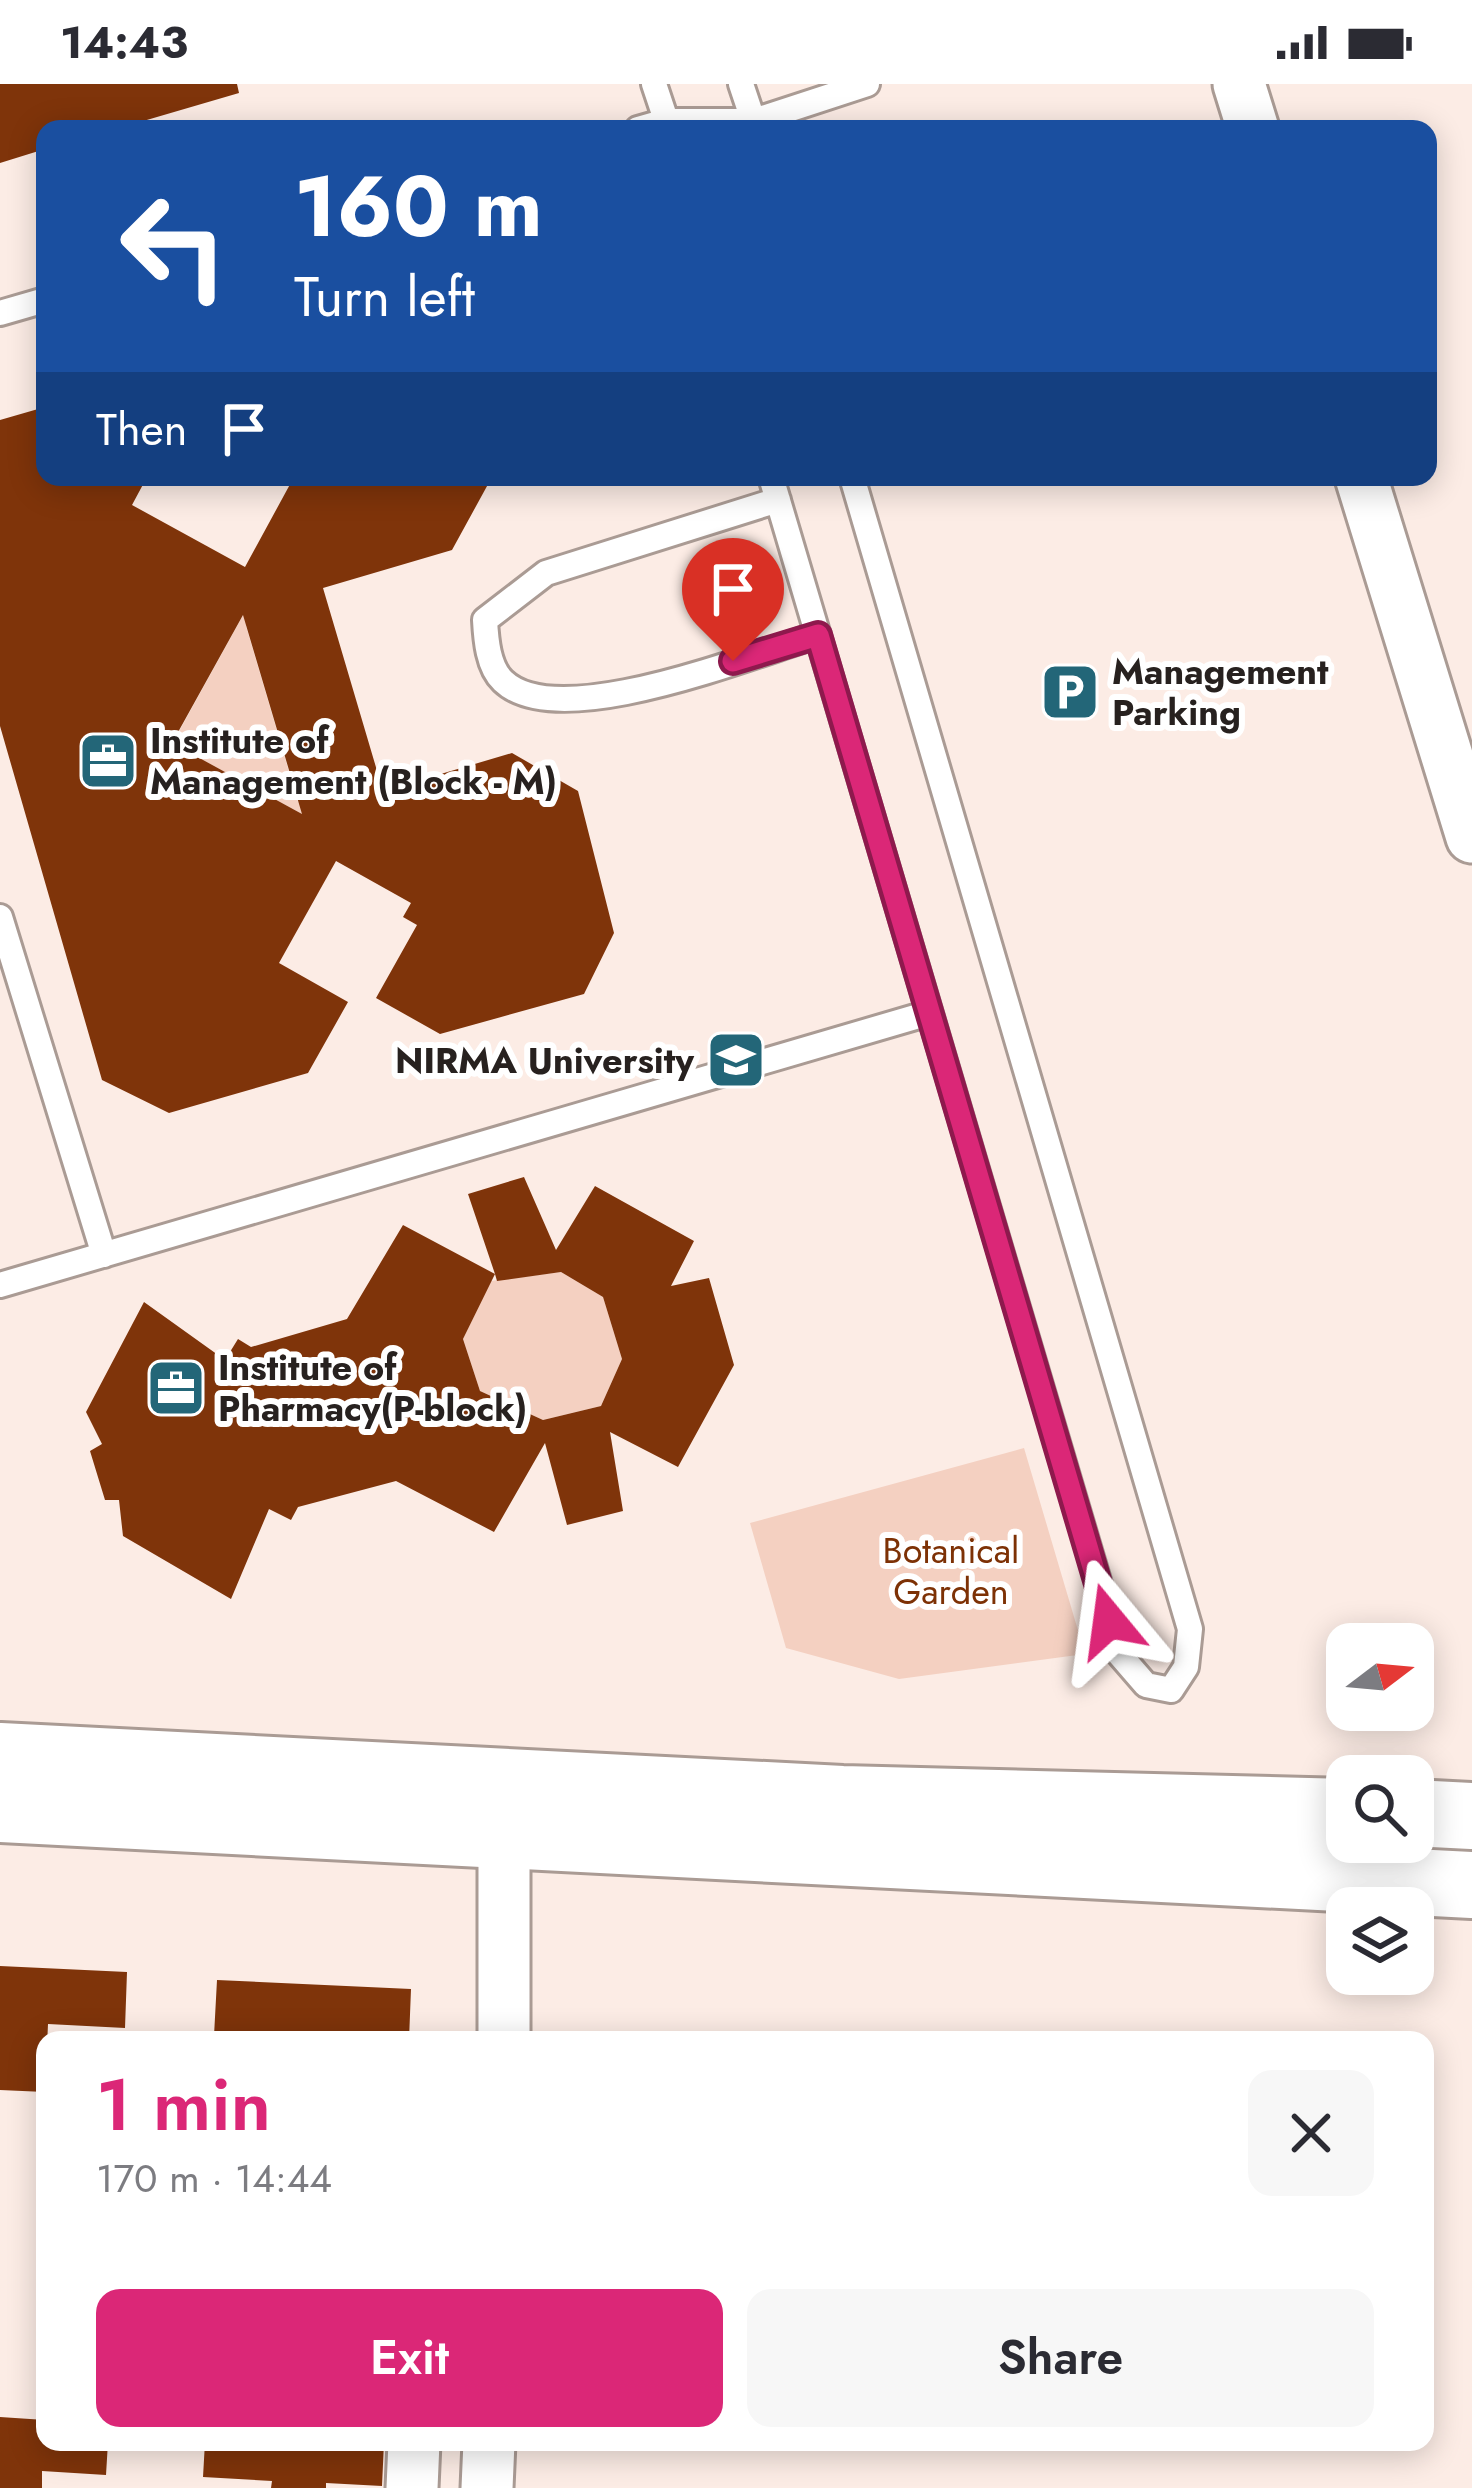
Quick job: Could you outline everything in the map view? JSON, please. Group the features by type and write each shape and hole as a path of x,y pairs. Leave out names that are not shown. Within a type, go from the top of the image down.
{"street":[{"path":"1239,84 1250,120"},
{"path":"1364,486 1472,838"},
{"path":"0,1756 842,1799 1326,1811"},
{"path":"0,1810 1472,1885"},
{"path":"1434,1815 1472,1816"},
{"path":"504,1834 504,2031"},
{"path":"412,2488 414,2451"},
{"path":"487,2488 489,2451"}],"lane":[{"path":"654,84 666,120"},
{"path":"741,84 753,120"},
{"path":"769,120 867,84"},
{"path":"0,313 36,303"},
{"path":"818,635 606,699 529,698 500,680 487,646 485,620 546,573 774,488 818,635 929,1013 1120,1655 1147,1684 1171,1690 1186,1667 1190,1629 855,486"},
{"path":"0,917 104,1256"},
{"path":"0,1286 929,1013"}],"green space":[{"path":"257,590 246,626 298,802 326,818 322,825 181,748 177,735"},
{"path":"561,1272 603,1297 622,1359 601,1406 543,1420 480,1391 463,1339 491,1281"},
{"name":"Botanical Garden","path":"1024,1448 1085,1654 899,1679 786,1648 750,1523"}],"building":[{"path":"0,84 237,84 239,93 147,120 36,120 36,152 0,163"},
{"name":"Institute of Management (Block - M)","path":"36,410 36,486 142,486 132,505 245,567 289,486 487,486 452,550 323,588 383,791 512,753 578,791 614,933 584,994 440,1034 376,998 417,925 403,917 411,903 336,861 279,963 348,1002 308,1073 169,1113 102,1080 0,726 0,420","holes":["243,615 302,814 172,743"]},
{"name":"Institute of Pharmacy(P-block)","path":"524,1177 556,1250 595,1186 694,1241 671,1286 709,1278 734,1365 678,1467 610,1432 623,1511 567,1525 545,1443 494,1532 396,1481 298,1507 291,1520 269,1509 231,1599 123,1536 119,1500 105,1500 90,1451 102,1444 86,1412 144,1302 225,1360 238,1339 251,1347 347,1319 403,1225 495,1274 468,1194","holes":["561,1272 603,1297 622,1359 601,1406 543,1420 480,1391 463,1339 495,1274 497,1281"]},
{"path":"0,1966 127,1972 125,2028 48,2024 48,2031 36,2031 36,2092 0,2090"},
{"path":"217,1980 411,1989 409,2031 214,2031"},
{"path":"0,2417 36,2419 36,2451 107,2451 106,2475 42,2471 42,2488 0,2488"},
{"path":"204,2451 384,2451 382,2486 326,2483 326,2488 271,2488 272,2481 203,2477"}],"place":[{"name":"Management Parking","path":"1070,692"},
{"name":"Institute of Management (Block - M)","path":"108,761"},
{"name":"NIRMA University","path":"736,1060"},
{"name":"Institute of Pharmacy(P-block)","path":"176,1388"}],"route":[{"path":"733,661 818,635 1109,1621"}]}
